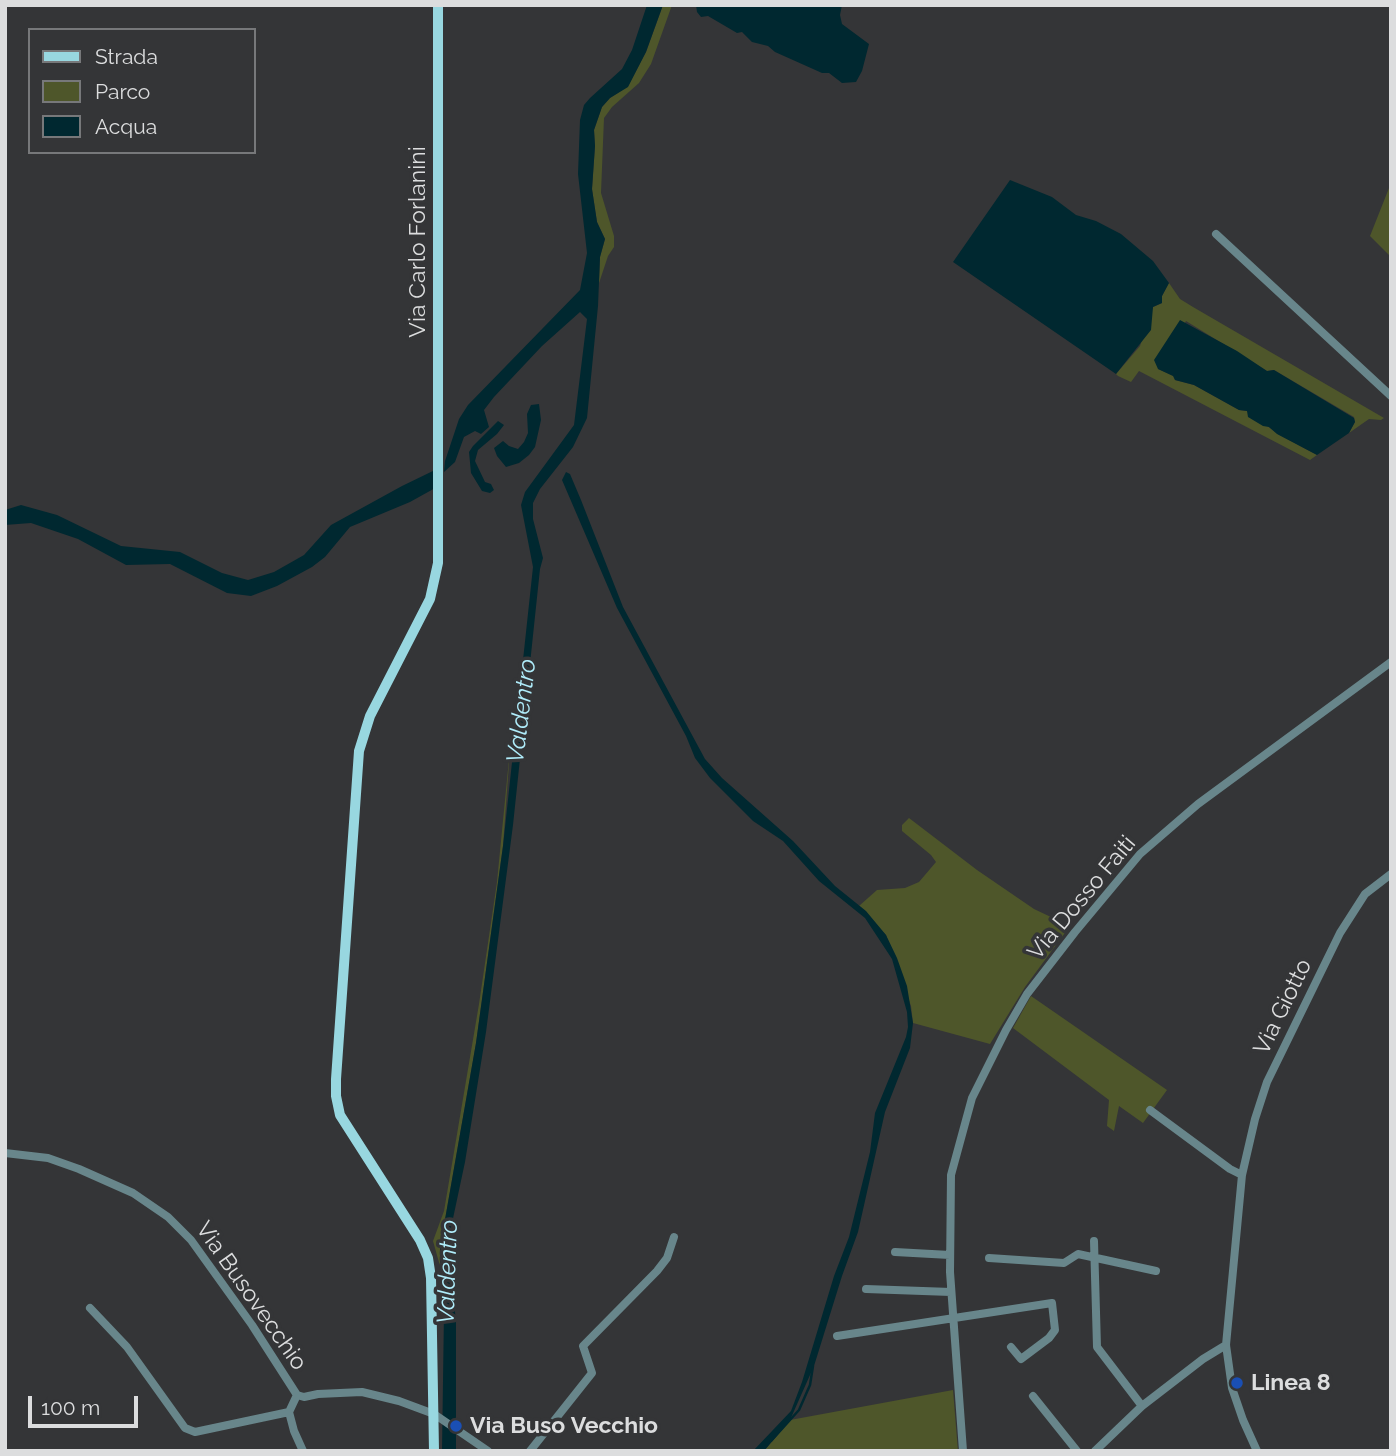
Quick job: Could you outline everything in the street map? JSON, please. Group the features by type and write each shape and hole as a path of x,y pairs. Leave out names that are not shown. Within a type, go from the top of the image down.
{"main road":[{"name":"Via Carlo Forlanini","path":"437,1416 428,1258 340,1115 336,1079 359,751 370,716 422,616 434,587 438,550 438,5"},
{"path":"434,1451 437,1416"}],"street":[{"path":"1216,234 1391,396"},
{"name":"Via Dosso Faiti","path":"963,1451 952,1318 951,1175 972,1098 1006,1030 1027,994 1140,854 1198,804 1391,662"},
{"name":"Via Giotto","path":"1257,1451 1232,1388 1226,1345 1242,1175 1255,1119 1267,1082 1340,933 1364,894 1391,874"},
{"path":"1150,1110 1242,1175"},
{"name":"Via Busovecchio","path":"5,1153 48,1158 79,1169 133,1193 168,1217 191,1240 252,1325 297,1395 304,1397 362,1392 399,1401 437,1416 488,1451"},
{"path":"530,1451 592,1373 583,1346 657,1271 667,1258 674,1237"},
{"path":"1094,1241 1097,1348 1142,1406"},
{"path":"895,1252 950,1255"},
{"path":"989,1258 1064,1263 1078,1254 1156,1271"},
{"path":"866,1289 951,1292"},
{"path":"837,1336 1052,1303 1055,1330 1049,1338 1021,1359 1011,1347"},
{"path":"90,1307 127,1347 185,1428 195,1432 289,1412"},
{"path":"1095,1451 1142,1406 1203,1359 1226,1345"},
{"path":"297,1395 289,1412 303,1451"},
{"path":"1033,1396 1077,1451"}],"green space":[{"path":"663,5 672,5 651,64 639,83 612,107 604,118 601,193 614,236 614,247 599,283 600,257 605,239 597,222 592,189 594,130 602,107 628,86 646,52"},
{"path":"1391,183 1391,257 1370,236"},
{"path":"1169,283 1180,299 1384,418 1369,419 1349,433 1355,422 1354,417 1274,370 1267,371 1186,321 1158,369 1174,376 1175,380 1194,385 1239,410 1247,411 1278,434 1317,455 1310,460 1139,371 1131,382 1118,376 1116,374 1140,346 1153,307 1162,303 1162,296"},
{"path":"510,749 503,846 476,1043 440,1248 440,1266 433,1241 444,1211 479,1004 497,882"},
{"path":"909,818 1034,909 1070,926 1025,987 990,1044 913,1023 911,1006 886,935 859,906 877,890 905,888 919,882 936,862 902,831 902,825"},
{"path":"1031,996 1167,1090 1143,1123 1119,1106 1114,1131 1107,1126 1109,1100 1013,1028"},
{"path":"953,1390 958,1451 764,1451 790,1420"}],"water":[{"name":"Valdentro","path":"647,5 663,5 646,52 628,87 610,98 602,107 594,130 592,189 597,222 605,239 600,257 587,418 573,447 540,489 533,503 533,519 543,558 486,1032 465,1162 448,1242 456,1322 456,1451 442,1451 444,1311 440,1248 476,1043 503,846 533,567 521,505 525,492 574,425 587,319 580,312 542,346 494,397 484,410 489,427 481,434 475,431 464,437 455,462 444,472 445,461 459,419 468,405 580,290 587,253 578,174 580,120 584,105 622,69 632,50"},
{"path":"696,5 842,5 842,24 869,44 862,71 856,82 842,83 829,73 822,73 775,52 768,46 752,42 742,32 737,33 708,16 701,17"},
{"path":"1010,180 1052,197 1076,215 1096,221 1121,234 1153,261 1169,283 1162,296 1162,303 1153,307 1151,330 1116,374 953,262"},
{"path":"1180,320 1267,371 1274,370 1354,418 1355,422 1349,433 1317,455 1248,417 1247,411 1239,410 1194,385 1175,380 1173,376 1158,369 1154,360"},
{"path":"539,404 541,420 535,447 519,463 506,467 494,448 503,441 518,449 528,433 527,414 531,405"},
{"path":"498,421 504,425 478,450 475,461 485,482 491,484 494,490 490,493 482,491 471,473 469,452"},
{"path":"435,470 437,487 410,502 350,527 325,557 312,567 277,586 251,596 227,593 170,564 126,565 78,539 31,523 5,525 5,510 21,505 57,515 121,546 180,552 222,573 248,580 274,572 304,555 331,525"},
{"path":"566,472 570,474 581,500 623,607 705,759 722,778 793,841 835,886 866,911 886,935 907,986 913,1023 910,1048 885,1112 858,1232 814,1366 790,1420 764,1451 753,1451 791,1411 802,1382 834,1276 849,1237 870,1152 875,1113 906,1037 907,1012 892,959 865,918 819,881 783,841 753,821 710,778 695,758 686,736 617,608 562,480"}],"waterway":[{"path":"771,1441 799,1410 810,1385 813,1366"}],"place":[{"name":"Linea 8","path":"1237,1383"},
{"name":"Via Buso Vecchio","path":"456,1426"}]}
